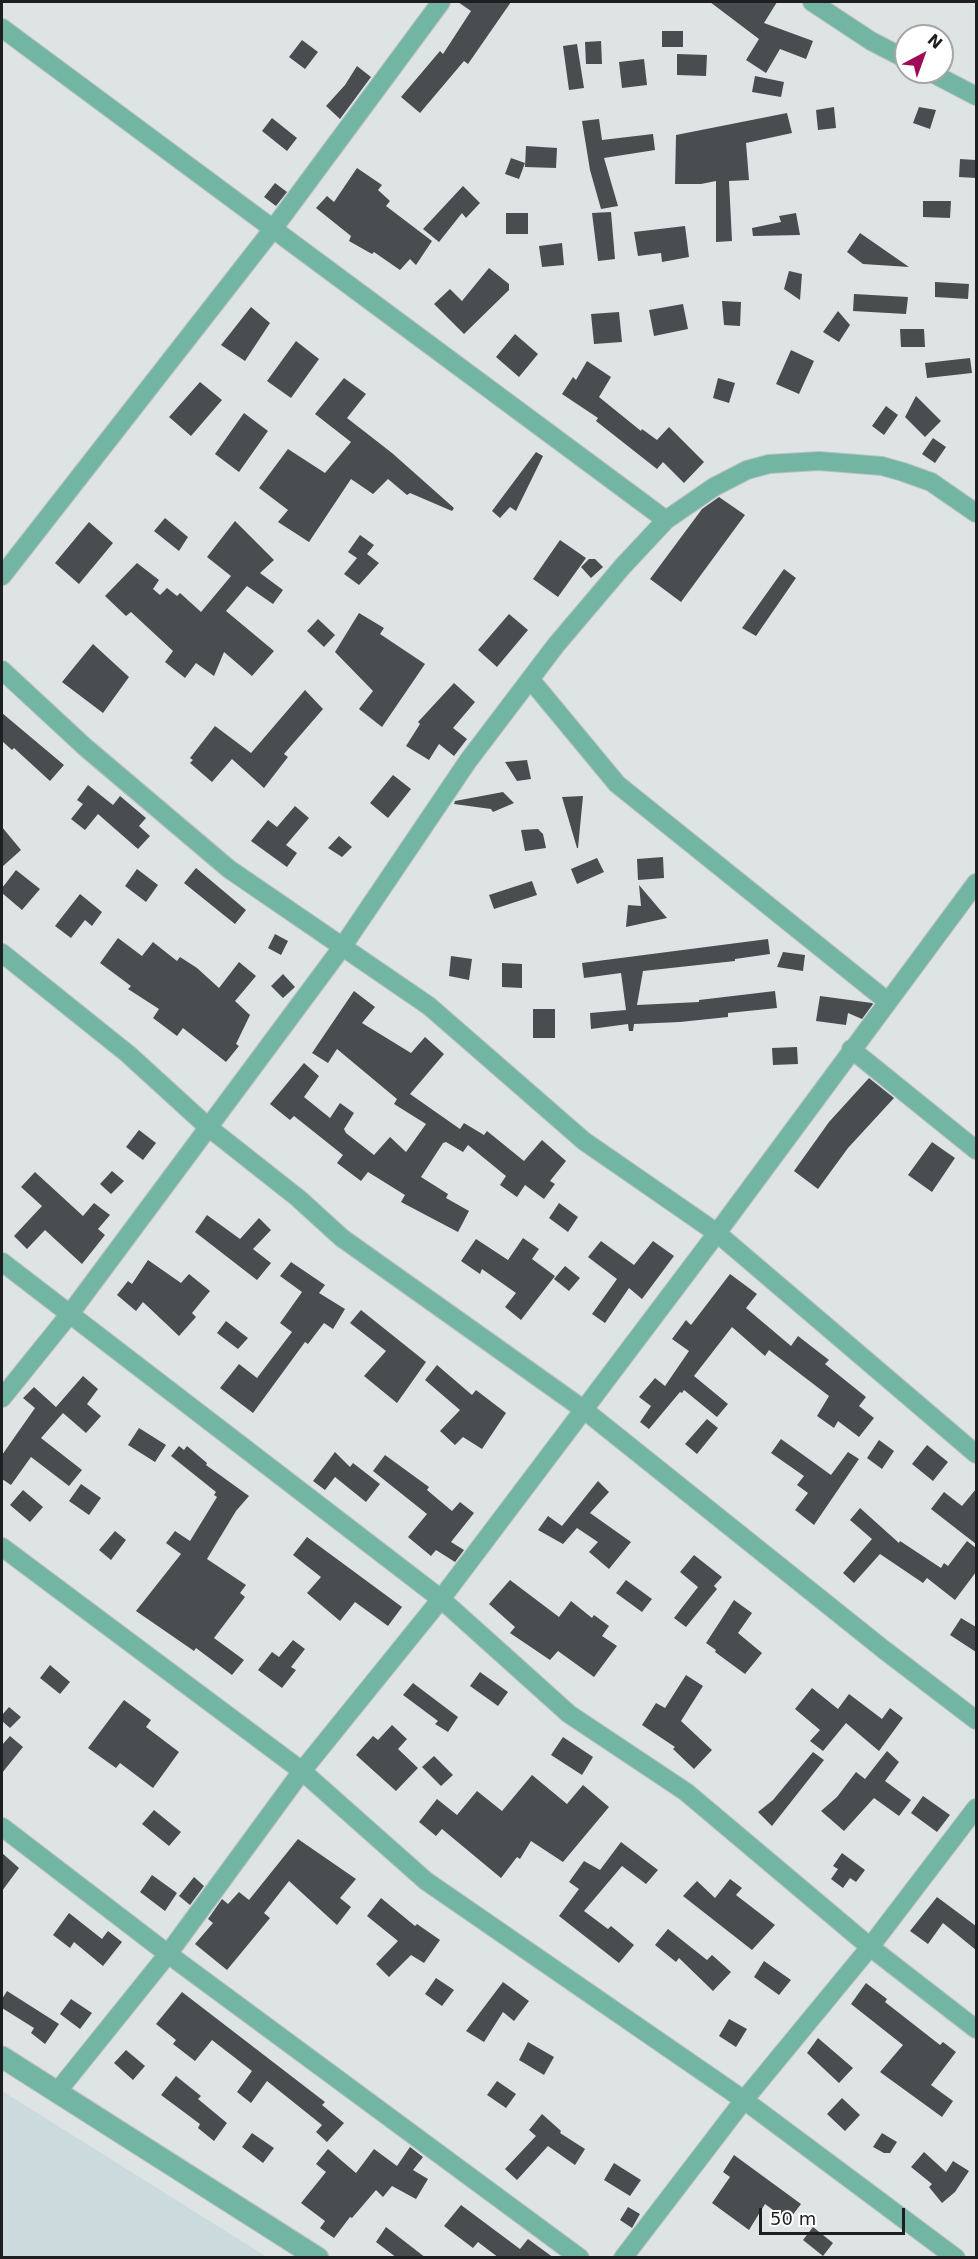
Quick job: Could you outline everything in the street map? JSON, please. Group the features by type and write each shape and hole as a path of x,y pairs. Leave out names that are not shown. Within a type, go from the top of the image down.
{"street":[{"path":"2,576 273,229 441,2"},
{"path":"812,2 871,41 894,53"},
{"path":"2,28 666,520"},
{"path":"953,84 976,96"},
{"path":"2,1398 69,1315 343,946 468,761 530,680 623,566 666,520 714,487 747,470 769,464 819,461 882,466 903,472 931,482 976,513"},
{"path":"2,670 94,754 221,862 429,1006 585,1142 717,1233 976,1454"},
{"path":"530,680 617,784 887,1001"},
{"path":"57,2092 168,1954 302,1772 441,1599 717,1233 976,883"},
{"path":"2,953 128,1054 208,1127 298,1198 342,1238 583,1409 883,1649 976,1720"},
{"path":"851,1049 976,1150"},
{"path":"2,1262 441,1599 569,1714 686,1792 870,1947 976,2029"},
{"path":"2,1547 302,1772 426,1881 744,2100 956,2258"},
{"path":"623,2258 744,2100 870,1947 976,1808"},
{"path":"2,1827 168,1954 580,2258"},
{"path":"2,2056 318,2258"}],"shaded area":[{"path":"2,2091 267,2257 2,2257"}],"building":[{"path":"458,2 511,2 468,64 464,61 420,113 401,97 440,51 443,54 471,11"},
{"path":"710,2 777,2 764,23 813,41 806,59 780,49 766,73 746,60 759,39"},
{"path":"662,31 683,31 683,47 662,47"},
{"path":"302,40 318,52 305,69 289,57"},
{"path":"601,41 602,64 586,64 585,42"},
{"path":"577,44 584,88 569,90 563,46"},
{"path":"677,54 707,55 706,76 677,75"},
{"path":"644,59 647,85 622,88 619,62"},
{"path":"357,66 371,77 340,119 326,106 345,85"},
{"path":"755,76 784,82 781,97 752,92"},
{"path":"834,107 836,128 818,130 816,110"},
{"path":"919,107 936,110 930,129 913,123"},
{"path":"787,113 792,133 746,143 749,180 729,181 732,241 716,242 716,181 701,184 675,184 676,135"},
{"path":"272,118 297,138 287,151 262,131"},
{"path":"599,119 602,140 653,134 655,150 604,158 618,206 601,209 590,170 582,121"},
{"path":"526,146 557,148 556,168 525,167"},
{"path":"511,158 525,163 519,179 505,174"},
{"path":"960,159 976,160 976,178 959,177"},
{"path":"357,168 382,185 378,190 390,201 386,206 432,241 416,265 410,259 400,270 374,252 372,254 349,241 351,236 316,208 327,196 334,202"},
{"path":"275,183 287,192 276,206 264,197"},
{"path":"463,186 480,203 466,218 462,213 439,242 423,229"},
{"path":"923,201 951,201 950,218 923,217"},
{"path":"611,212 615,259 598,261 592,213"},
{"path":"506,213 528,213 528,234 506,234"},
{"path":"796,213 800,235 753,236 752,228 781,222 779,216"},
{"path":"685,226 689,257 662,262 661,253 638,256 634,232"},
{"path":"860,233 909,267 863,264 847,252"},
{"path":"562,243 564,265 542,267 539,246"},
{"path":"489,268 509,284 509,290 464,334 434,304 450,289 462,301"},
{"path":"789,271 802,274 800,300 784,289"},
{"path":"935,282 969,284 968,299 935,297"},
{"path":"854,294 908,297 906,314 853,311"},
{"path":"722,301 741,302 740,326 724,325"},
{"path":"683,304 688,329 654,336 649,310"},
{"path":"251,307 270,323 245,361 221,345"},
{"path":"838,311 850,325 839,342 823,332"},
{"path":"619,312 622,342 594,344 591,314"},
{"path":"900,329 924,329 925,347 901,347"},
{"path":"515,334 538,354 519,377 496,357"},
{"path":"296,341 319,359 291,398 267,381"},
{"path":"791,350 814,361 799,394 776,384"},
{"path":"970,358 972,373 927,378 925,363"},
{"path":"587,361 611,377 599,397 641,431 642,429 657,440 669,427 704,462 684,483 663,462 657,469 596,421 598,418 562,394 573,377 576,380"},
{"path":"344,378 366,394 347,418 392,453 454,508 452,511 410,493 407,495 388,479 373,494 351,479 309,542 278,522 288,510 259,488 288,449 325,473 351,442 315,414"},
{"path":"718,378 735,383 729,403 713,398"},
{"path":"200,382 222,400 191,436 169,417"},
{"path":"916,396 941,421 925,437 905,417"},
{"path":"886,406 898,415 884,435 872,426"},
{"path":"244,413 268,431 239,472 215,454"},
{"path":"933,438 946,447 935,463 922,454"},
{"path":"536,452 543,456 516,511 510,507 500,518 492,511"},
{"path":"719,497 745,515 681,602 650,579 702,509"},
{"path":"165,518 188,537 179,551 154,531"},
{"path":"235,521 274,560 260,573 283,590 273,604 247,586 226,611 274,651 252,676 224,652 214,676 196,663 185,678 165,662 173,651 131,612 126,616 105,596 137,563 159,580 153,589 160,595 167,588 177,596 180,593 201,612 231,576 207,557"},
{"path":"89,522 113,543 79,584 55,563"},
{"path":"360,535 374,545 367,554 379,563 359,585 344,574 357,558 348,552"},
{"path":"560,540 586,558 558,597 533,579"},
{"path":"589,559 595,559 603,567 591,578 581,567"},
{"path":"784,569 796,578 756,636 742,628"},
{"path":"359,613 384,628 380,634 425,664 382,727 359,709 373,691 335,652"},
{"path":"509,614 528,630 497,667 478,650"},
{"path":"318,619 335,635 324,647 307,631"},
{"path":"93,644 129,677 103,713 62,682"},
{"path":"454,683 475,702 453,728 467,739 454,756 439,744 429,760 406,746 420,724 418,722"},
{"path":"305,690 323,709 284,754 288,757 264,788 232,759 212,782 190,763 193,760 190,758 215,726 251,753"},
{"path":"2,713 64,765 50,781 14,748 12,750 2,741"},
{"path":"527,760 531,779 517,781 505,762"},
{"path":"393,775 411,789 388,818 370,803"},
{"path":"88,785 113,805 120,796 146,818 139,826 150,836 138,849 98,814 85,830 71,819 83,804 77,800"},
{"path":"503,792 514,803 493,812 491,809 454,804 455,801"},
{"path":"583,796 578,848 577,848 562,797"},
{"path":"295,806 309,818 286,845 297,853 287,867 251,841 268,820 277,827"},
{"path":"2,827 21,850 2,867"},
{"path":"538,829 543,834 546,848 525,851 521,830"},
{"path":"339,836 352,847 342,857 328,848"},
{"path":"663,857 664,878 638,880 637,859"},
{"path":"597,858 604,872 577,884 571,869"},
{"path":"196,868 246,910 235,924 184,883"},
{"path":"137,869 158,885 146,902 125,886"},
{"path":"16,870 40,889 22,910 2,893 2,888"},
{"path":"532,881 537,895 494,909 489,895"},
{"path":"639,885 667,918 626,927 628,905 641,906"},
{"path":"80,894 102,912 92,926 85,920 71,938 55,926"},
{"path":"275,934 288,941 281,955 268,948"},
{"path":"118,938 142,956 153,942 177,961 180,957 197,968 219,988 239,962 256,976 235,1001 250,1015 236,1044 239,1046 226,1062 183,1028 177,1036 153,1018 159,1009 128,989 131,986 100,963"},
{"path":"768,939 770,954 735,959 735,961 643,971 637,1005 699,1002 699,1000 775,991 777,1008 728,1013 728,1017 634,1024 633,1031 629,1031 628,1024 591,1029 590,1013 626,1010 621,973 584,978 582,963"},
{"path":"783,952 805,955 803,971 777,967"},
{"path":"451,956 472,959 469,980 449,976"},
{"path":"502,963 522,964 522,988 502,987"},
{"path":"283,974 295,987 283,998 271,986"},
{"path":"354,991 375,1007 362,1023 411,1053 425,1037 444,1054 410,1094 460,1129 464,1123 484,1135 487,1131 524,1161 542,1140 566,1161 550,1181 555,1184 544,1199 525,1185 517,1197 500,1185 506,1176 468,1145 463,1152 446,1142 443,1143 421,1177 448,1194 446,1198 469,1211 458,1232 401,1202 405,1195 368,1172 361,1181 337,1163 343,1155 294,1116 290,1120 270,1104 304,1063 319,1076 304,1097 330,1118 340,1103 354,1113 344,1129 374,1155 390,1137 406,1152 426,1124 394,1104 397,1099 337,1049 328,1063 312,1053"},
{"path":"820,996 873,1004 862,1019 848,1013 846,1025 816,1021"},
{"path":"533,1009 555,1009 555,1038 533,1038"},
{"path":"797,1047 798,1064 773,1065 772,1048"},
{"path":"869,1078 894,1098 848,1148 818,1189 794,1171 829,1122"},
{"path":"139,1130 156,1143 143,1160 126,1147"},
{"path":"932,1142 955,1158 932,1192 908,1175"},
{"path":"112,1171 124,1181 111,1194 100,1184"},
{"path":"35,1172 83,1216 94,1203 110,1215 98,1229 105,1235 82,1264 45,1230 27,1249 14,1236 42,1206 21,1187"},
{"path":"559,1203 578,1217 568,1232 549,1218"},
{"path":"207,1215 240,1239 259,1218 271,1230 253,1249 271,1263 257,1280 195,1232"},
{"path":"523,1238 539,1249 532,1259 555,1276 521,1320 505,1307 516,1293 482,1269 480,1274 461,1261 476,1239 508,1260"},
{"path":"601,1241 634,1265 653,1241 674,1256 642,1299 629,1288 605,1323 592,1314 617,1279 588,1257"},
{"path":"148,1260 181,1283 189,1274 210,1291 192,1313 196,1317 179,1336 143,1302 136,1311 117,1295 128,1281 132,1284"},
{"path":"291,1262 325,1285 319,1293 345,1309 333,1329 324,1323 308,1344 305,1342 253,1413 220,1388 239,1364 257,1378 292,1332 280,1323 302,1292 280,1276"},
{"path":"565,1266 580,1278 569,1291 554,1279"},
{"path":"730,1274 757,1294 746,1308 791,1346 798,1336 829,1360 825,1364 866,1397 859,1406 874,1418 859,1437 838,1421 834,1428 817,1416 829,1396 769,1350 765,1356 732,1327 694,1376 728,1404 717,1417 684,1390 649,1429 640,1422 651,1406 639,1397 655,1378 665,1386 689,1351 672,1339 686,1320 691,1325"},
{"path":"361,1310 426,1362 397,1403 364,1376 386,1351 350,1323"},
{"path":"226,1321 248,1338 238,1349 217,1333"},
{"path":"437,1365 472,1395 476,1390 506,1413 482,1449 463,1437 455,1445 440,1431 460,1410 425,1380"},
{"path":"83,1376 98,1389 87,1404 101,1416 86,1433 63,1413 41,1438 82,1470 69,1486 31,1457 11,1485 2,1479 2,1455 35,1408 23,1398 34,1387 56,1407"},
{"path":"707,1419 718,1428 697,1454 685,1444"},
{"path":"139,1428 166,1445 155,1462 128,1445"},
{"path":"781,1439 831,1475 848,1452 859,1459 814,1525 795,1510 808,1493 797,1485 804,1476 771,1453"},
{"path":"879,1440 894,1451 882,1469 867,1458"},
{"path":"927,1445 948,1462 933,1481 912,1464"},
{"path":"179,1446 184,1450 187,1446 207,1463 206,1465 249,1496 236,1511 207,1559 246,1585 240,1593 245,1597 214,1638 244,1660 232,1675 196,1648 194,1651 136,1611 181,1554 166,1543 175,1531 190,1541 217,1497 214,1495 216,1492 171,1456"},
{"path":"335,1452 350,1467 353,1463 380,1484 366,1502 335,1477 325,1490 313,1481"},
{"path":"385,1455 429,1487 427,1490 452,1511 460,1502 474,1513 451,1542 464,1550 455,1562 436,1550 431,1556 408,1537 427,1514 373,1471"},
{"path":"598,1481 609,1492 590,1513 631,1542 609,1569 589,1552 598,1542 577,1528 563,1544 538,1530 548,1516 562,1526"},
{"path":"81,1484 101,1498 89,1515 69,1501"},
{"path":"976,1489 976,1544 931,1509 944,1492 962,1506"},
{"path":"23,1490 43,1507 30,1522 10,1505"},
{"path":"860,1508 899,1543 900,1541 941,1568 944,1563 948,1566 967,1541 976,1548 976,1572 955,1600 927,1578 923,1583 880,1554 854,1583 843,1573 872,1539 850,1520"},
{"path":"115,1531 126,1540 111,1560 99,1550"},
{"path":"307,1537 402,1607 388,1626 355,1602 340,1621 307,1593 321,1577 293,1555"},
{"path":"694,1555 722,1577 714,1586 717,1589 686,1627 674,1618 698,1587 680,1572"},
{"path":"510,1580 559,1617 571,1601 592,1618 594,1615 609,1626 602,1636 617,1646 594,1677 558,1651 550,1660 510,1633 515,1627 489,1604"},
{"path":"626,1580 652,1599 642,1612 616,1593"},
{"path":"734,1600 752,1613 738,1633 762,1653 745,1674 706,1643"},
{"path":"961,1618 976,1627 976,1652 950,1635"},
{"path":"293,1640 305,1649 291,1667 296,1670 282,1688 258,1670 272,1652 279,1657"},
{"path":"50,1665 70,1682 60,1694 40,1678"},
{"path":"480,1672 508,1692 498,1706 470,1686"},
{"path":"686,1675 703,1686 681,1721 712,1750 694,1769 673,1749 675,1747 642,1725 656,1703 665,1708"},
{"path":"413,1683 458,1717 448,1732 435,1724 438,1721 403,1695"},
{"path":"812,1688 838,1709 849,1694 882,1719 890,1708 903,1718 879,1751 846,1723 823,1751 810,1741 820,1730 795,1709"},
{"path":"124,1700 151,1720 146,1727 179,1752 153,1788 120,1763 116,1768 88,1748"},
{"path":"9,1707 21,1717 10,1728 2,1721 2,1715"},
{"path":"392,1725 407,1739 398,1749 418,1768 396,1791 356,1755 373,1736 378,1740"},
{"path":"10,1736 23,1747 2,1773 2,1745"},
{"path":"563,1737 593,1757 582,1775 551,1755"},
{"path":"887,1751 899,1762 885,1781 911,1800 899,1816 874,1798 844,1831 821,1811 837,1797 856,1772 865,1779"},
{"path":"813,1752 824,1760 772,1826 758,1812 773,1800"},
{"path":"434,1756 453,1775 441,1786 422,1767"},
{"path":"532,1775 567,1804 583,1785 609,1807 563,1862 531,1841 520,1859 517,1857 501,1878 442,1829 436,1836 419,1822 437,1799 457,1815 477,1791 502,1811"},
{"path":"923,1796 950,1815 937,1832 911,1813"},
{"path":"154,1810 181,1832 169,1846 142,1824"},
{"path":"298,1839 356,1879 340,1898 351,1907 337,1925 289,1881 264,1913 270,1918 227,1970 195,1944 213,1923 208,1919 222,1899 228,1904 239,1892 249,1900"},
{"path":"621,1842 658,1870 646,1884 622,1866 584,1911 608,1929 611,1926 634,1945 619,1963 559,1916 579,1889 569,1882 584,1861 600,1870"},
{"path":"2,1853 19,1868 2,1891"},
{"path":"842,1853 865,1870 856,1882 850,1878 843,1888 831,1879 838,1869 833,1866"},
{"path":"152,1875 177,1893 165,1911 140,1892"},
{"path":"194,1877 204,1886 190,1905 179,1896"},
{"path":"730,1879 742,1888 736,1895 775,1925 752,1950 683,1896 697,1881 715,1898"},
{"path":"937,1897 976,1926 976,1950 943,1923 928,1944 910,1931"},
{"path":"381,1898 415,1926 417,1924 440,1940 424,1963 411,1955 389,1977 376,1964 398,1941 367,1916"},
{"path":"69,1913 102,1939 108,1931 122,1942 103,1966 74,1942 70,1948 53,1935"},
{"path":"668,1929 707,1960 712,1955 731,1972 713,1991 679,1958 676,1962 655,1945"},
{"path":"764,1961 791,1980 779,1995 754,1977"},
{"path":"436,1978 454,1990 442,2006 425,1994"},
{"path":"503,1982 529,2001 514,2021 503,2012 484,2042 466,2031"},
{"path":"866,1983 887,1999 885,2002 940,2045 943,2042 956,2052 931,2085 953,2101 942,2117 880,2072 903,2045 851,2004"},
{"path":"7,1991 59,2024 45,2044 31,2033 34,2028 2,2008 2,1999"},
{"path":"182,1992 325,2102 322,2105 344,2123 327,2142 316,2132 322,2125 267,2081 251,2103 237,2092 252,2071 212,2040 195,2061 173,2044 176,2040 156,2024"},
{"path":"71,1999 92,2013 80,2029 60,2014"},
{"path":"729,2019 747,2029 736,2047 719,2036"},
{"path":"818,2038 853,2068 839,2083 807,2053"},
{"path":"528,2042 554,2057 544,2075 519,2060"},
{"path":"126,2050 145,2066 133,2080 114,2063"},
{"path":"176,2076 201,2096 198,2099 227,2123 214,2141 198,2128 200,2124 161,2095"},
{"path":"497,2081 516,2094 506,2108 487,2095"},
{"path":"842,2098 860,2115 845,2131 827,2114"},
{"path":"542,2114 561,2131 560,2133 585,2149 575,2165 548,2146 517,2180 505,2169 536,2136 529,2130"},
{"path":"252,2133 274,2148 263,2163 242,2147"},
{"path":"882,2133 897,2142 890,2153 884,2153 873,2147"},
{"path":"410,2147 423,2157 413,2170 428,2179 416,2199 392,2186 383,2197 376,2190 334,2238 320,2228 325,2221 301,2203 326,2172 316,2164 328,2149 356,2173 374,2149 397,2166"},
{"path":"924,2152 946,2172 953,2161 969,2171 955,2192 942,2203 929,2187 932,2184 911,2167"},
{"path":"734,2155 801,2204 788,2221 765,2204 749,2230 712,2203 730,2177 723,2172"},
{"path":"614,2163 641,2180 630,2196 604,2180"},
{"path":"461,2205 520,2249 528,2239 554,2258 499,2258 478,2242 473,2248 444,2226"},
{"path":"628,2207 640,2214 632,2228 620,2220"},
{"path":"386,2227 426,2258 397,2258 376,2242"},
{"path":"813,2227 833,2243 823,2256 803,2240"}]}
